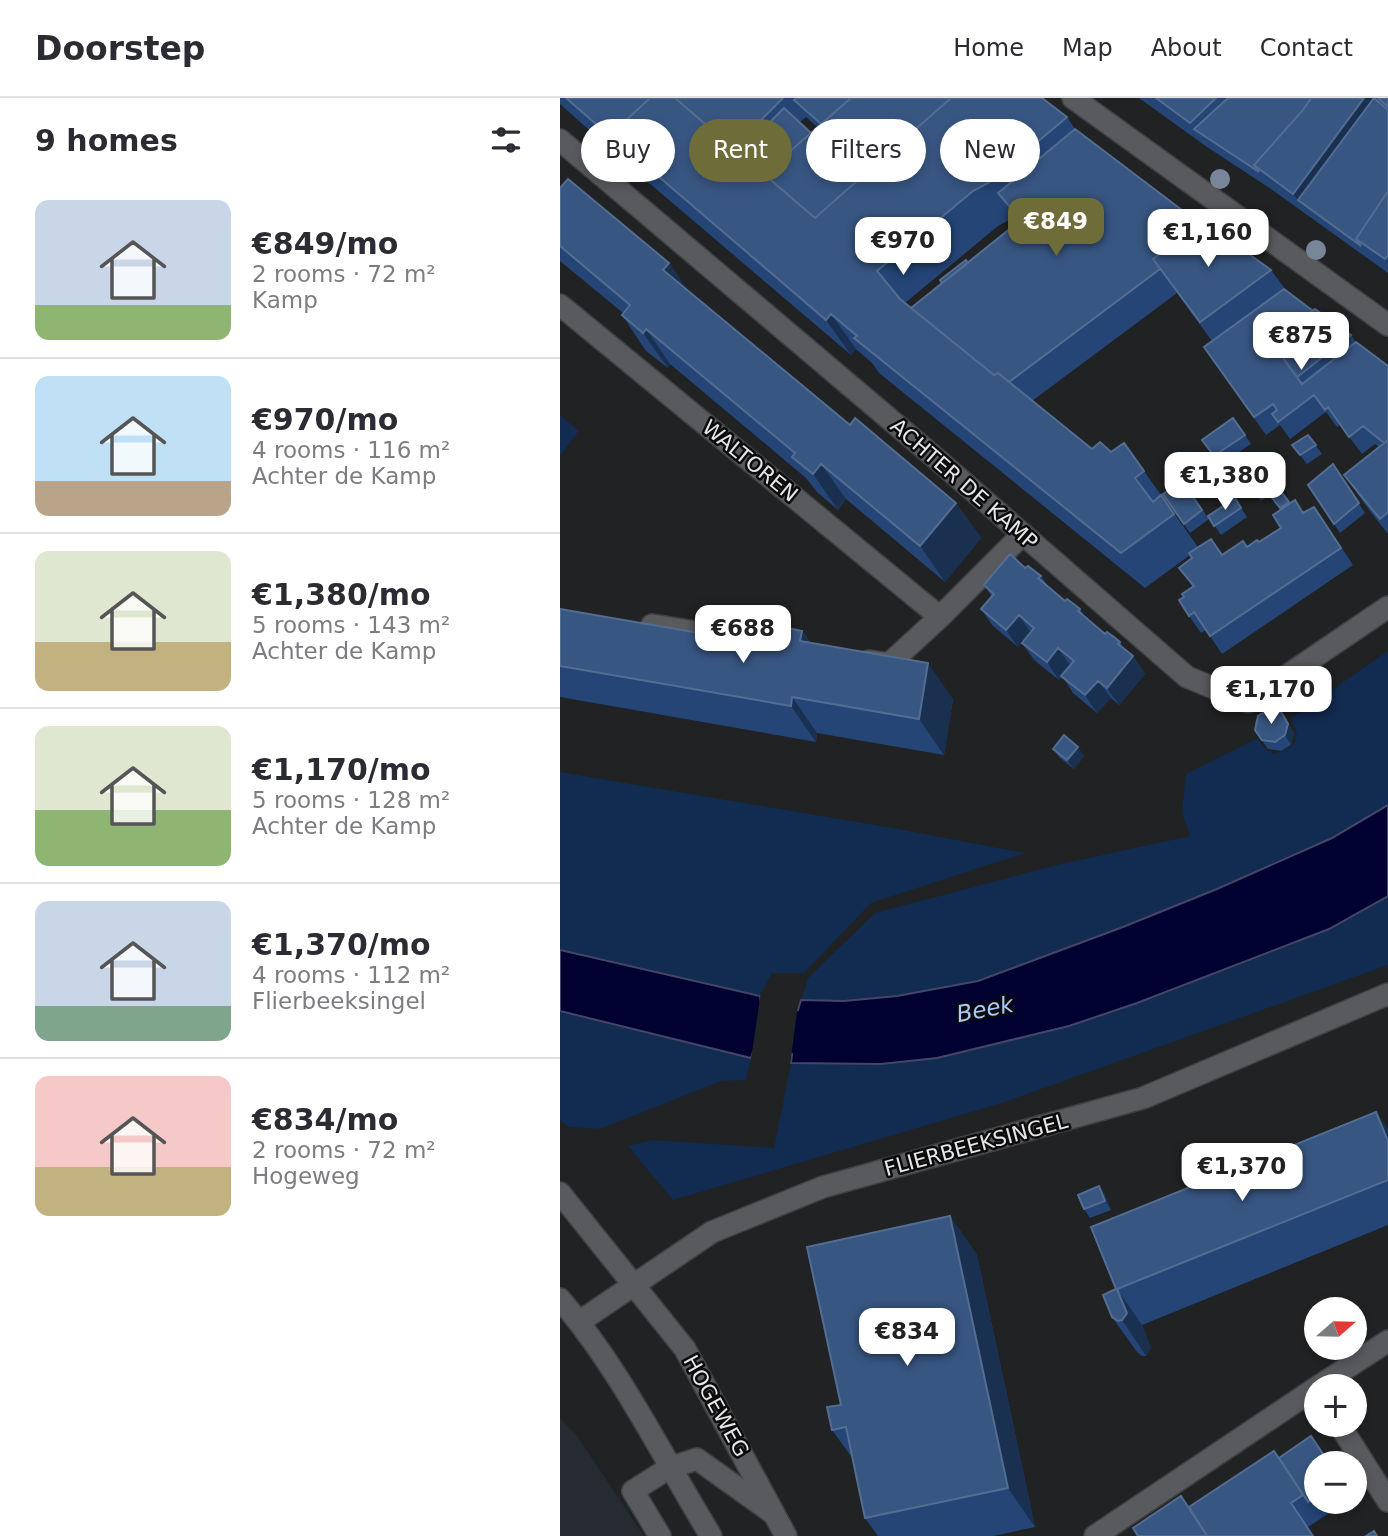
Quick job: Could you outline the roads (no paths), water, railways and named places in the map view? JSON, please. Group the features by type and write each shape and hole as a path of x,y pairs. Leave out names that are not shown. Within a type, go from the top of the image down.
{"street":[{"path":"1073,98 1388,325"},
{"name":"ACHTER DE KAMP","path":"560,140 1187,677 1248,702 1388,607"},
{"name":"WALTOREN","path":"560,305 940,617"},
{"path":"848,657 889,664 1023,534"},
{"path":"629,621 821,653"},
{"name":"FLIERBEEKSINGEL","path":"579,1322 712,1232 823,1187 1143,1098 1388,994"},
{"name":"HOGEWEG","path":"560,1194 685,1349 786,1536"},
{"path":"560,1299 624,1387 710,1536"},
{"path":"1337,1374 1388,1341"},
{"path":"1095,1536 1304,1396"},
{"path":"1347,1437 1388,1501"},
{"path":"660,1536 633,1491 669,1468 697,1459 775,1514"}],"water":[{"name":"Beek","path":"1388,805 1388,896 1329,929 1137,1003 1069,1026 937,1058 881,1064 791,1063 792,1054 754,1049 751,1058 560,1011 560,950 760,996 761,1004 798,1010 801,1000 844,1001 897,996 978,981 1217,889 1332,838"}]}
